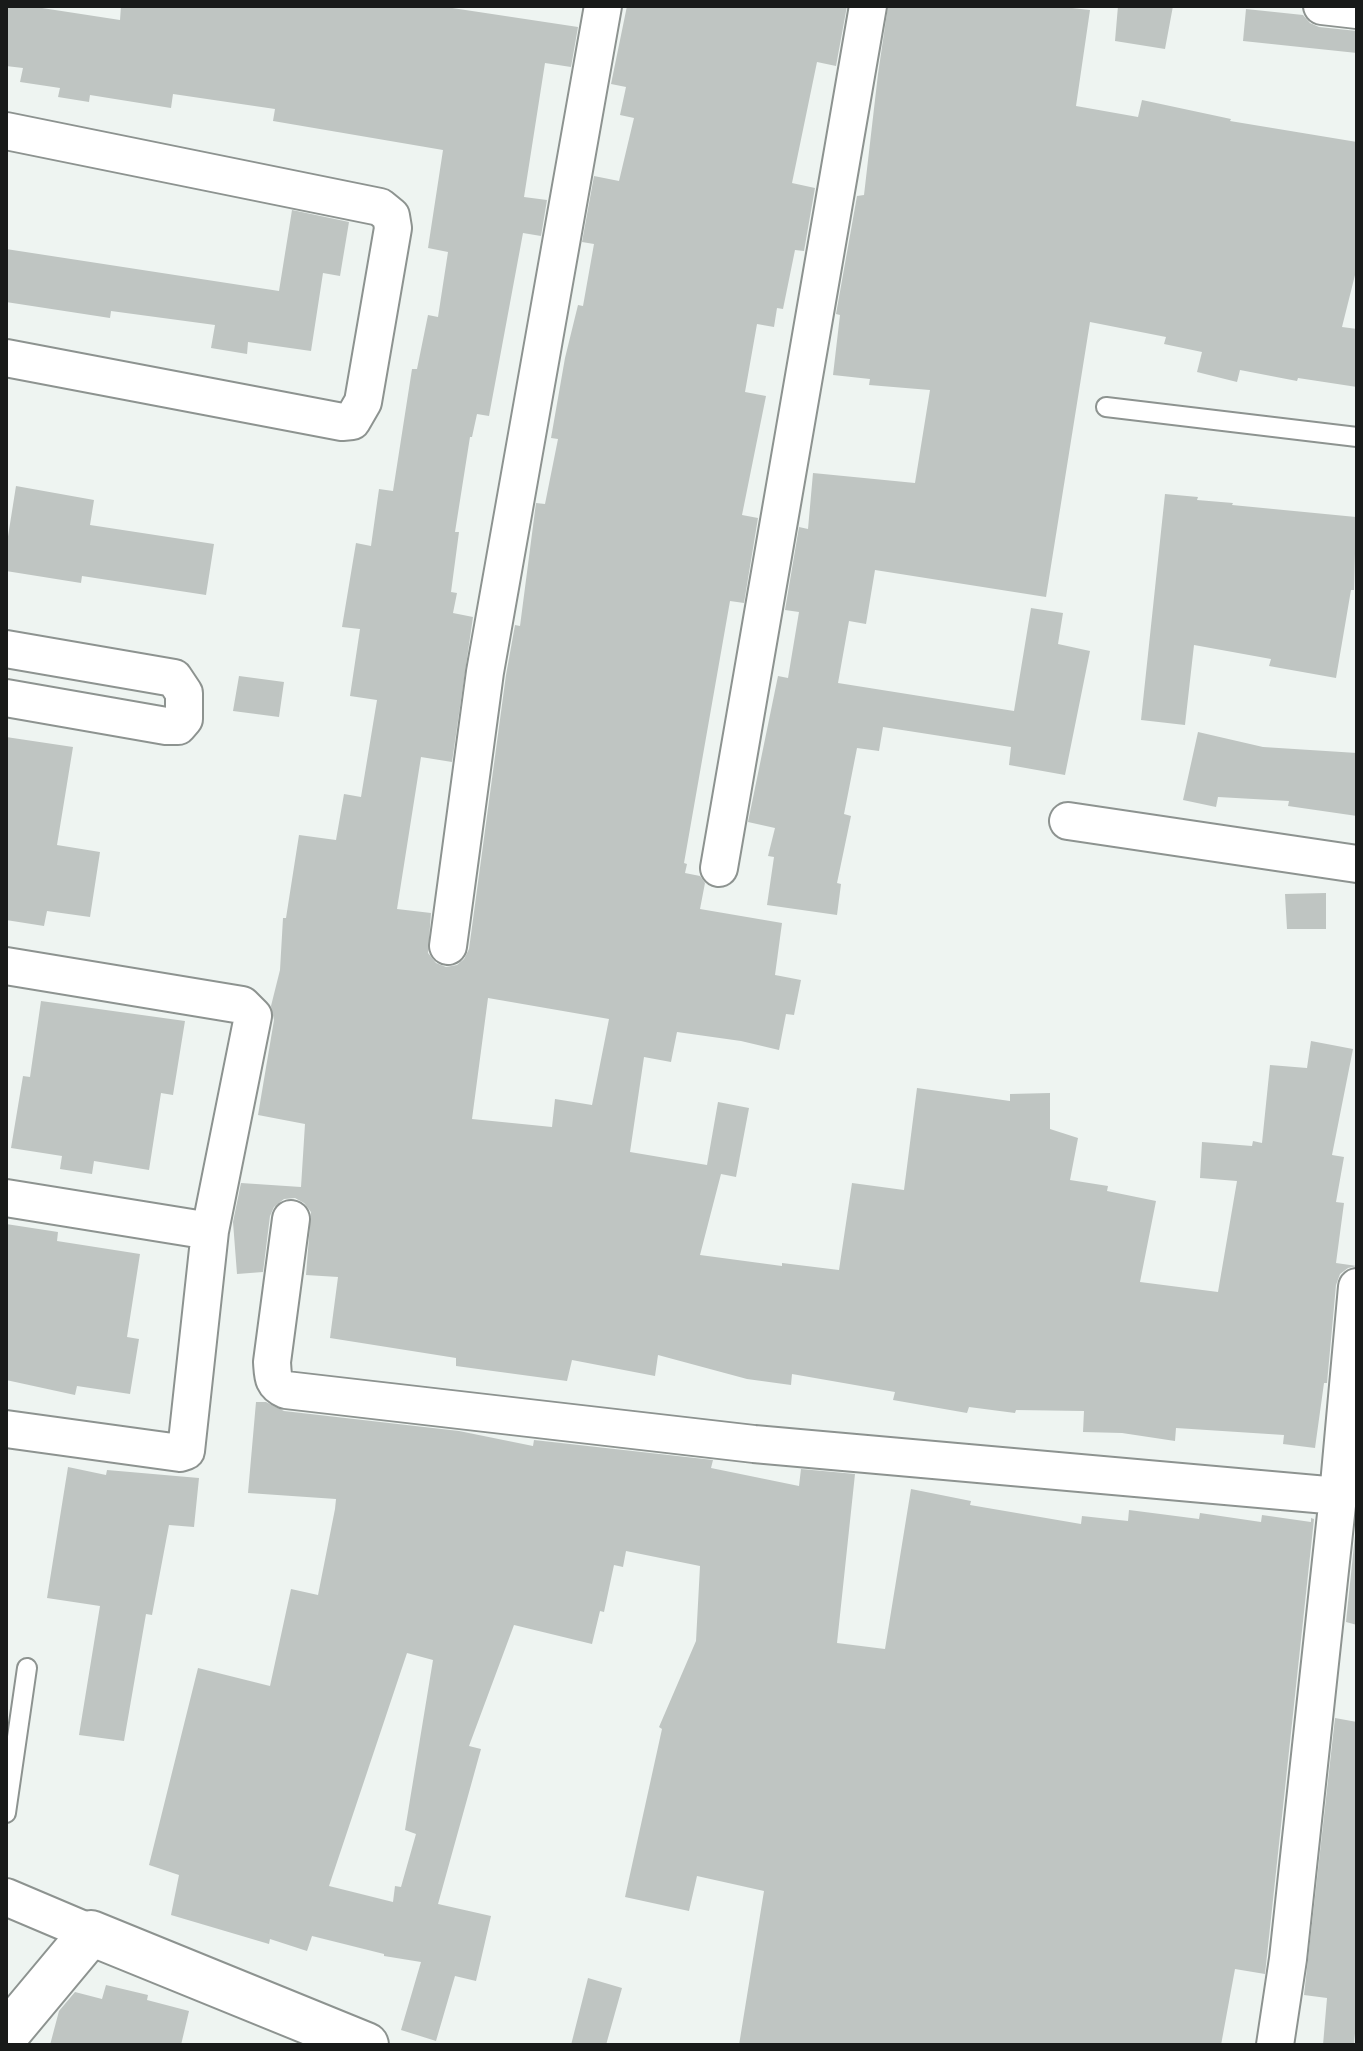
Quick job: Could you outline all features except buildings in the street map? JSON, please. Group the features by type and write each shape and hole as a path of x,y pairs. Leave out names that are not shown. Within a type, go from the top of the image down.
{"street":[{"path":"448,946 485,672 603,6"},
{"path":"719,868 868,6"},
{"path":"1322,6 1357,10"},
{"path":"6,131 380,207 391,216 393,228 363,402 352,421 342,422 6,358"},
{"path":"6,649 174,678 184,693 184,719 178,726 166,726 6,698"},
{"path":"1068,821 1357,864"},
{"path":"6,966 242,1005 253,1016 210,1231 186,1451 180,1453 6,1429"},
{"path":"6,1198 210,1231"},
{"path":"291,1219 272,1362 273,1379 278,1387 286,1390 754,1444 1338,1496"},
{"path":"1275,2045 1288,1959 1338,1496 1357,1287"},
{"path":"6,1897 349,2042"},
{"path":"6,2035 91,1933"}],"lane":[{"path":"1106,407 1357,437"},
{"path":"6,1813 27,1668"}]}
